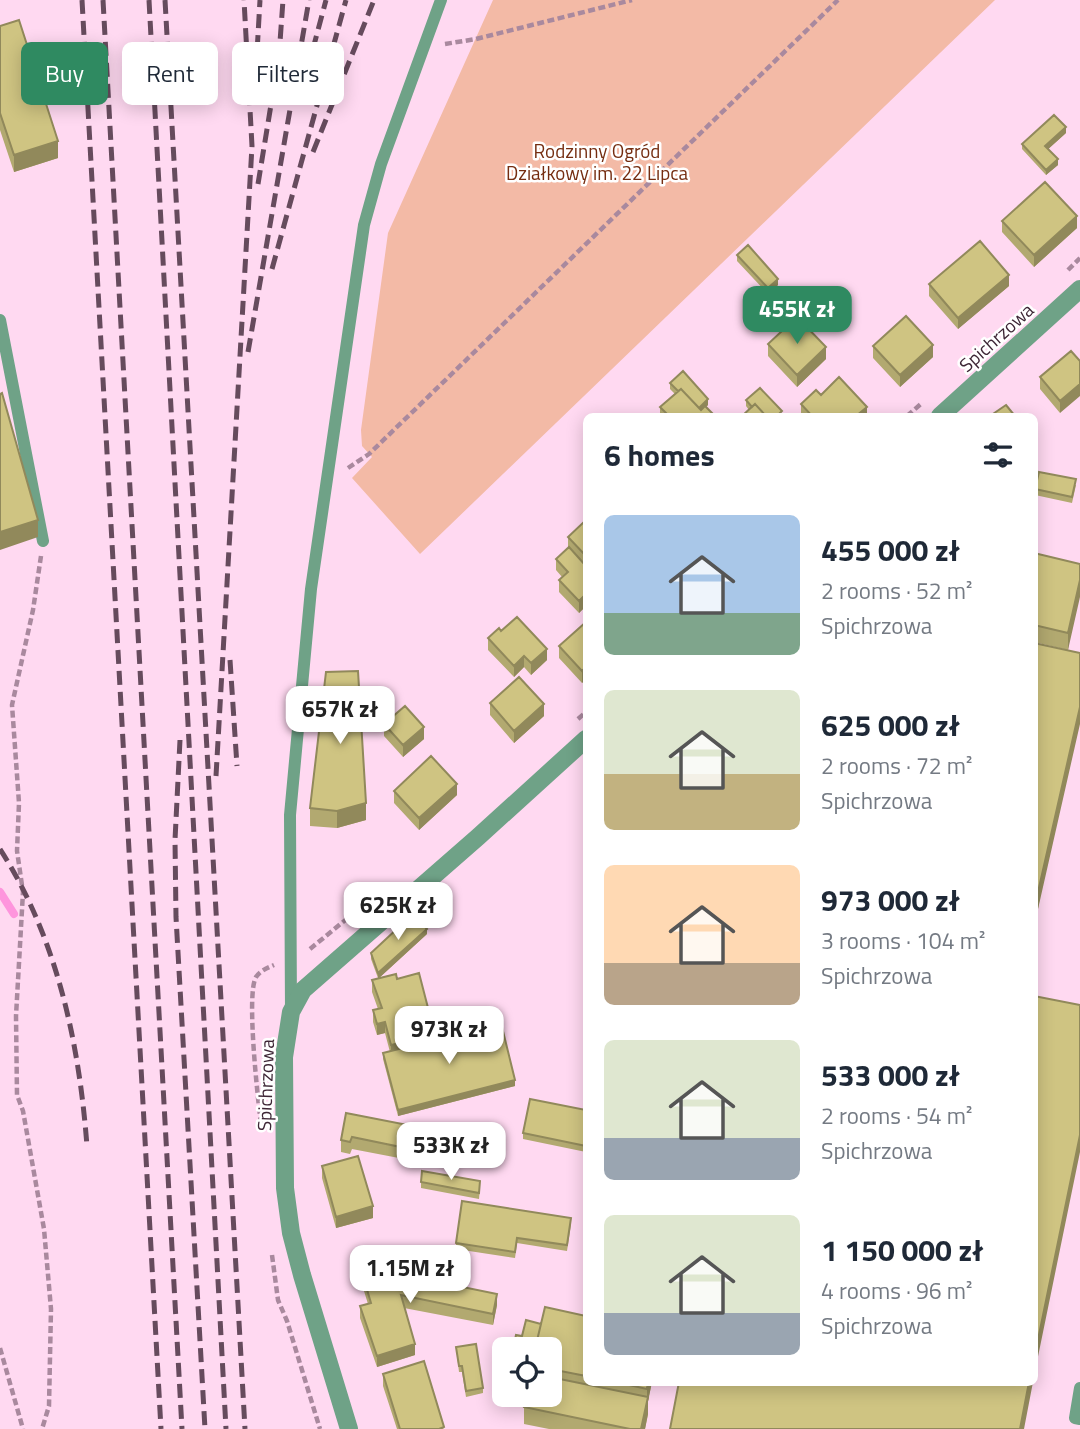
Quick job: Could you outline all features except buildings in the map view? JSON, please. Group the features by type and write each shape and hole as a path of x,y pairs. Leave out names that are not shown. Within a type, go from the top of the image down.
{"street":[{"name":"Spichrzowa","path":"943,413 1077,294"},
{"name":"Spichrzowa","path":"349,1429 291,1233 285,1188 284,1057 291,1012 303,990 583,742"}],"lane":[{"path":"291,1012 290,815 311,589 364,225 381,164 441,0"},
{"path":"0,320 43,541"},
{"path":"1080,1388 1075,1418 1080,1419"}],"path":[{"path":"424,47 475,39 632,0"},
{"path":"369,454 838,0"},
{"path":"42,1429 49,1406 51,1308 44,1229 23,1111 17,1095 16,1016 23,891 17,851 19,803 12,705 33,610 43,541"},
{"path":"0,1348 23,1429"}],"green space":[{"name":"Rodzinny Ogród Działkowy im. 22 Lipca","path":"493,0 995,0 420,554 352,478 372,457 362,446 361,430 388,233"}],"waterway":[{"path":"0,892 14,914"}],"railway":[{"path":"82,0 161,1429"},
{"path":"103,0 182,1429"},
{"path":"149,0 226,1429"},
{"path":"165,0 245,1429"},
{"path":"216,776 252,146 244,0"},
{"path":"258,42 260,0"},
{"path":"258,184 279,56 283,0"},
{"path":"248,352 309,0"},
{"path":"315,42 326,0"},
{"path":"272,269 346,0"},
{"path":"313,152 374,0"},
{"path":"230,660 237,766"},
{"path":"180,740 175,840 176,917 205,1429"},
{"path":"0,849 37,918 62,992 78,1068 87,1146"}]}
